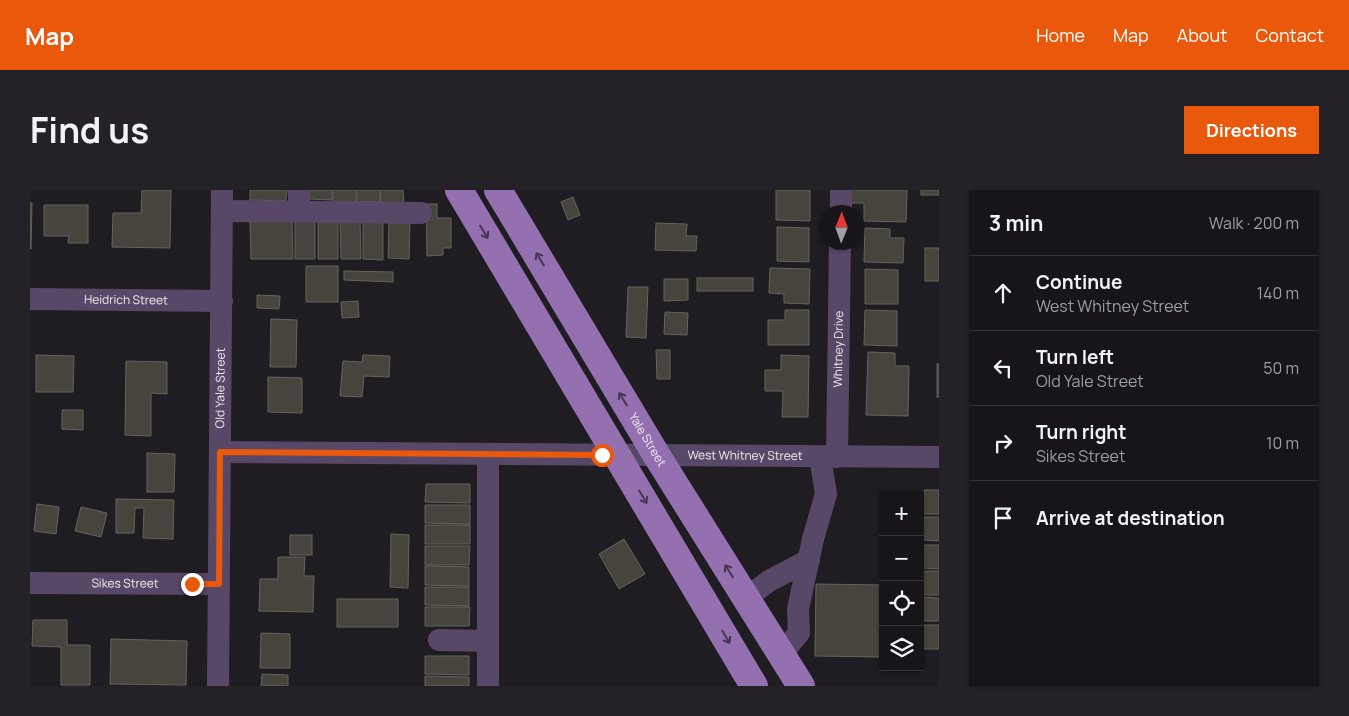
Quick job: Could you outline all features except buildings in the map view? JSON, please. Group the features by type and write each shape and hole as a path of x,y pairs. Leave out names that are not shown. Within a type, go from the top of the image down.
{"main road":[{"path":"459,190 754,686"},
{"name":"Yale Street","path":"498,190 657,456 799,685"}],"street":[{"path":"840,205 841,190"},
{"name":"Old Yale Street","path":"218,686 222,200 299,201 421,213"},
{"name":"Whitney Drive","path":"781,654 799,633 798,609 826,494 840,250"},
{"name":"Heidrich Street","path":"30,299 222,301"},
{"name":"West Whitney Street","path":"220,452 939,457"},
{"path":"488,454 488,686"},
{"path":"746,598 769,581 809,560"},
{"name":"Sikes Street","path":"30,583 219,584"},
{"path":"439,640 488,641"}],"route":[{"path":"192,584 219,584 220,452 602,455"}]}
